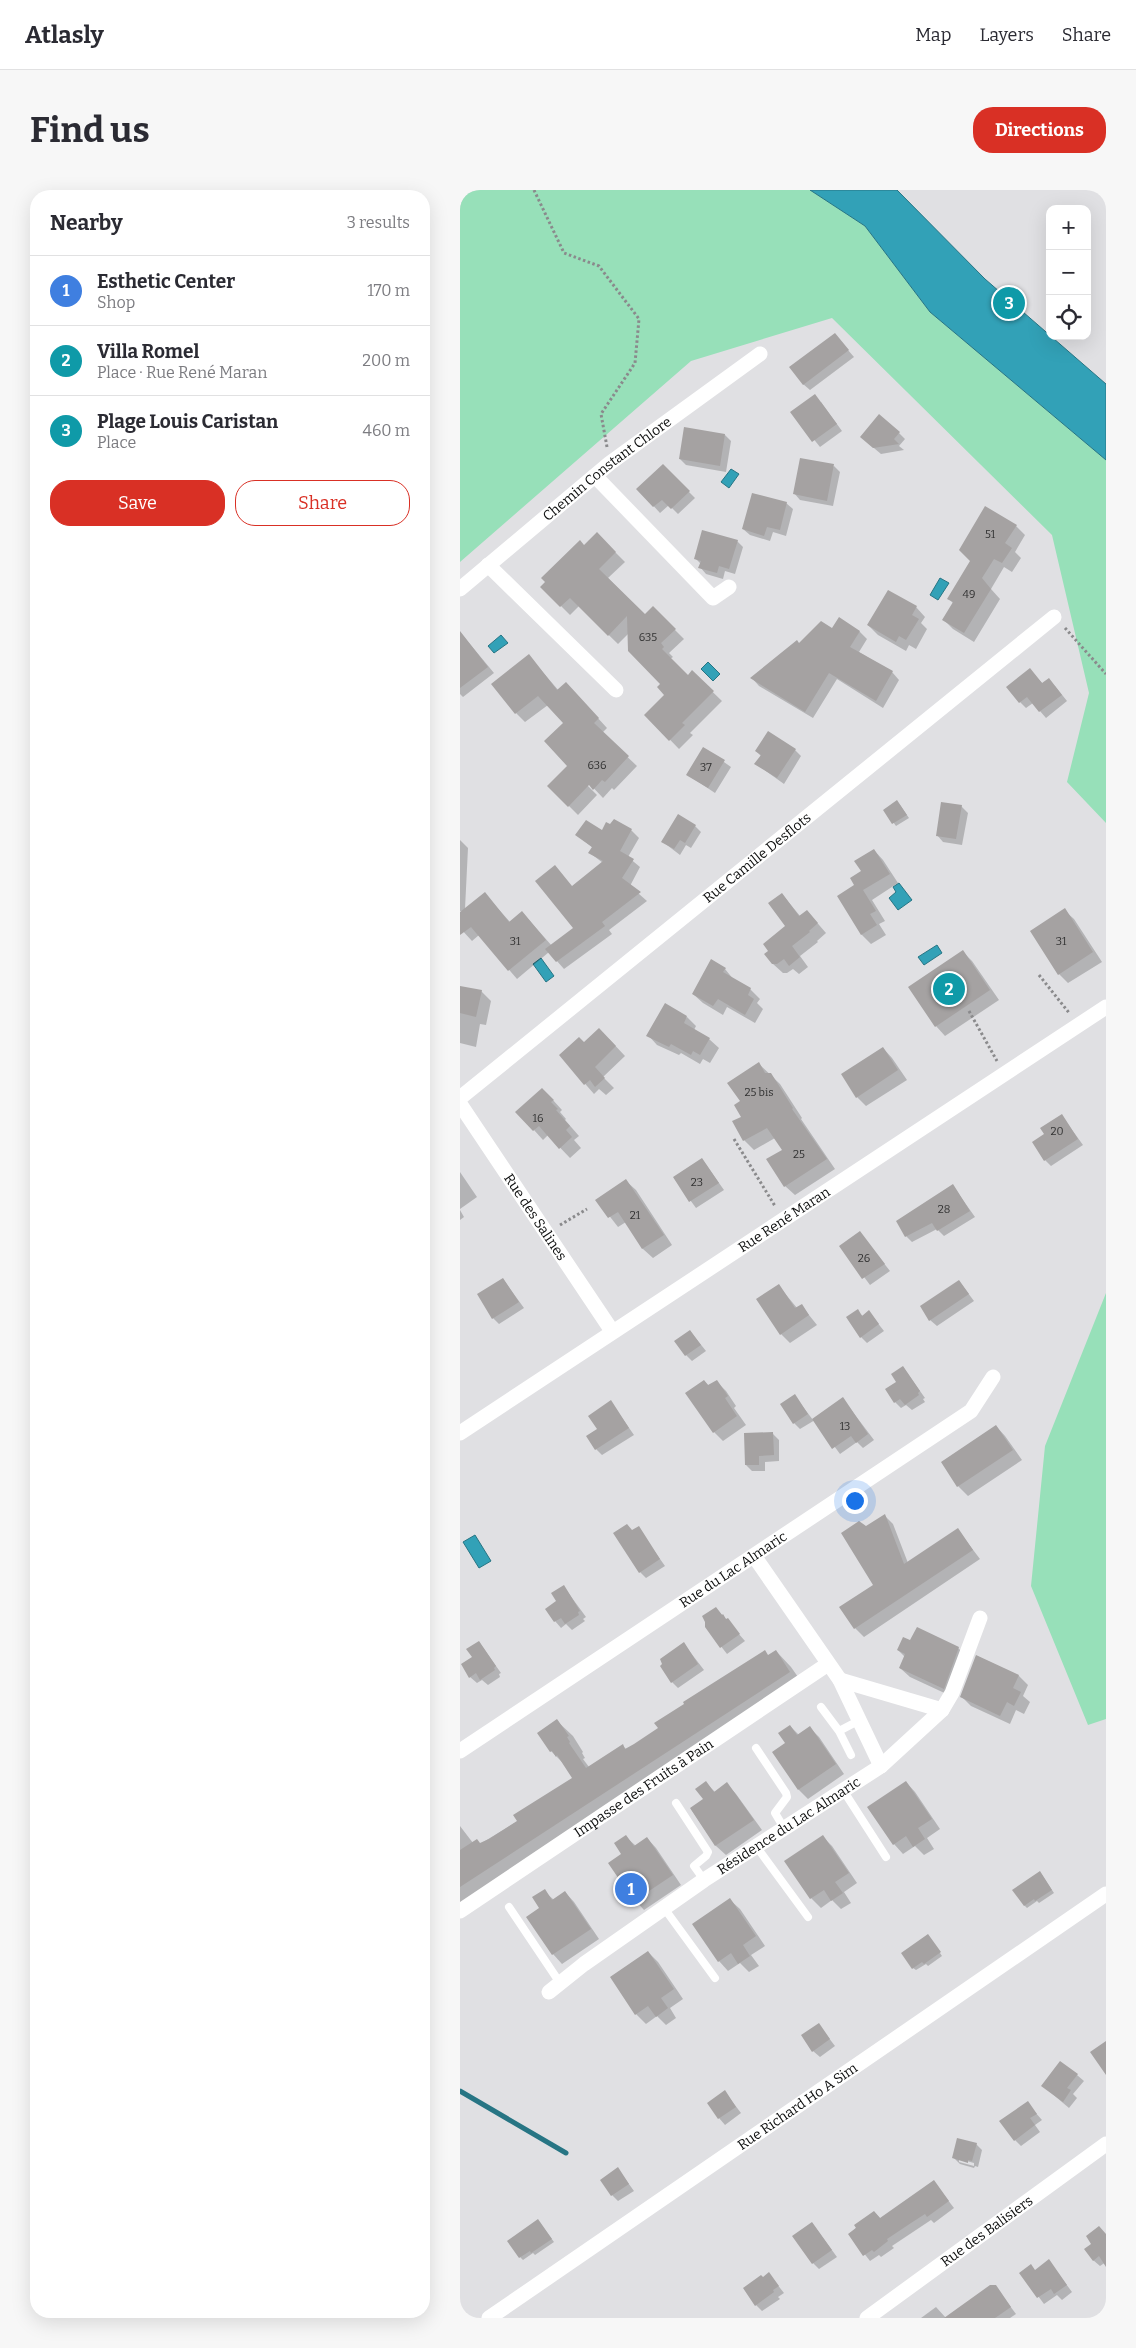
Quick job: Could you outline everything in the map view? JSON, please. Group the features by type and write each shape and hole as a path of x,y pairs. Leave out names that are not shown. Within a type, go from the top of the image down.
{"street":[{"name":"Chemin Constant Chlore","path":"460,589 610,463 760,354"},
{"path":"595,476 713,598 729,587"},
{"path":"488,565 616,690"},
{"name":"Rue Camille Desflots","path":"460,1098 1054,617"},
{"name":"Rue René Maran","path":"460,1433 1106,1006"},
{"name":"Rue des Salines","path":"460,1104 548,1232 612,1331"},
{"name":"Rue du Lac Almaric","path":"460,1751 970,1411 993,1377"},
{"path":"754,1556 840,1680 881,1766"},
{"name":"Résidence du Lac Almaric","path":"555,1987 704,1880 881,1766 942,1710 952,1693 980,1618"},
{"name":"Impasse des Fruits à Pain","path":"460,1911 828,1664"},
{"path":"840,1680 942,1710"},
{"name":"Rue Richard Ho A Sim","path":"489,2318 1106,1894"},
{"name":"Rue des Balisiers","path":"867,2318 1106,2144"}],"lane":[{"path":"821,1707 840,1731 851,1755"},
{"path":"840,1731 860,1720"},
{"path":"756,1748 786,1793 787,1797 774,1813 784,1828"},
{"path":"843,1790 886,1857"},
{"path":"676,1803 708,1852 694,1866 704,1880"},
{"path":"756,1846 808,1917"},
{"path":"509,1907 555,1987"},
{"path":"664,1908 715,1978"}],"path":[{"path":"534,190 564,253 599,266 639,319 635,363 601,414 610,463"},
{"path":"1054,617 1106,674"},
{"path":"1039,975 1079,1025"},
{"path":"969,1011 1004,1073"},
{"path":"734,1139 783,1220"},
{"path":"548,1232 587,1209"}],"green space":[{"path":"460,190 810,190 865,226 930,312 1106,460 1106,823 1067,782 1089,693 1052,535 832,318 691,361 460,562"},
{"path":"1106,1293 1106,1719 1088,1725 1031,1586 1045,1446"}],"water":[{"path":"810,190 897,190 985,279 1046,332 1046,340 1055,340 1106,384 1106,460 930,312 865,226"},
{"path":"731,469 739,474 729,488 721,482"},
{"path":"940,578 949,583 938,600 930,595"},
{"path":"501,635 508,643 494,653 488,646"},
{"path":"708,662 720,674 713,681 701,669"},
{"path":"899,883 912,900 898,910 889,898 896,892 893,887"},
{"path":"937,945 942,953 924,965 918,957"},
{"path":"541,958 554,976 546,982 533,964"},
{"path":"475,1535 491,1561 479,1568 463,1542"}],"building":[{"path":"835,333 849,350 803,385 789,367"},
{"path":"815,394 837,424 812,442 790,412"},
{"path":"879,414 900,432 894,439 899,444 873,448 860,437"},
{"path":"684,427 725,434 720,466 679,459"},
{"path":"800,458 834,464 827,501 793,494"},
{"path":"663,464 690,491 671,509 662,500 653,507 636,489"},
{"path":"752,493 787,502 780,530 767,527 764,536 742,529"},
{"path":"985,506 1017,525 1005,543 1012,548 1002,563 994,559 982,578 991,589 964,633 942,620 953,602 947,599 970,561 959,550"},
{"path":"702,530 738,540 729,569 719,566 717,573 698,568 701,561 694,559"},
{"path":"597,532 616,552 599,569 645,614 653,606 676,629 661,643 664,647 662,649 688,675 692,670 714,691 682,723 685,725 669,741 644,715 664,695 657,687 660,684 628,651 627,616 608,636 570,598 560,607 540,587 545,582 541,578 580,540 584,545"},
{"path":"888,590 917,606 912,615 919,619 906,640 899,636 896,642 867,625"},
{"path":"839,617 860,631 850,647 893,671 876,701 829,673 805,712 750,678 797,640 799,643 821,621 832,628"},
{"path":"460,631 488,667 460,688"},
{"path":"529,654 557,690 566,682 599,718 594,723 629,756 605,782 602,780 593,790 589,785 568,807 547,786 567,766 544,741 563,723 538,696 515,714 491,684"},
{"path":"1030,668 1042,683 1049,678 1062,695 1039,712 1027,697 1019,703 1006,687"},
{"path":"768,731 796,749 777,778 754,764 761,755 755,751"},
{"path":"703,747 725,760 708,788 686,775"},
{"path":"897,800 907,815 892,824 883,810"},
{"path":"941,802 962,805 956,839 936,836"},
{"path":"678,814 696,825 685,843 680,840 674,849 661,842"},
{"path":"614,819 632,829 620,851 634,859 622,878 641,892 602,922 605,926 556,962 545,949 573,928 535,881 555,865 572,886 603,861 588,853 592,847 575,835 586,820 602,830 606,822 610,824"},
{"path":"874,849 890,874 863,890 876,911 870,914 877,925 861,935 837,896 854,885 850,878 861,871 854,861"},
{"path":"485,892 509,922 522,911 546,940 508,971 471,927 460,935 460,912"},
{"path":"782,893 799,916 807,910 818,923 792,946 800,957 789,966 784,959 777,964 772,964 764,954 768,951 763,944 785,926 768,903"},
{"path":"1065,908 1093,952 1058,975 1030,931"},
{"path":"963,950 990,990 935,1027 908,987"},
{"path":"711,959 726,968 723,972 751,988 748,995 754,999 745,1015 718,999 713,1006 692,994"},
{"path":"460,986 482,990 476,1017 460,1013"},
{"path":"665,1003 687,1016 684,1023 710,1038 700,1055 693,1051 691,1055 671,1044 669,1047 646,1036"},
{"path":"599,1028 616,1046 595,1067 605,1078 595,1087 590,1080 584,1085 559,1055 579,1037 584,1042"},
{"path":"883,1047 898,1070 856,1098 841,1074"},
{"path":"759,1062 765,1073 771,1073 792,1109 827,1159 784,1187 766,1159 782,1150 767,1128 743,1141 732,1121 741,1117 734,1105 740,1101 727,1083"},
{"path":"542,1088 554,1100 551,1102 570,1126 566,1130 572,1137 559,1149 539,1126 533,1131 515,1112"},
{"path":"1062,1114 1078,1139 1044,1161 1032,1142 1044,1134 1040,1128"},
{"path":"702,1158 719,1183 689,1202 673,1177"},
{"path":"626,1179 664,1235 642,1249 618,1212 608,1218 595,1200"},
{"path":"953,1184 970,1211 937,1231 932,1223 905,1237 896,1221"},
{"path":"860,1231 885,1264 862,1279 839,1246"},
{"path":"503,1278 519,1302 492,1319 477,1294"},
{"path":"959,1280 969,1294 929,1321 920,1306"},
{"path":"779,1284 795,1308 802,1304 809,1315 780,1335 756,1299"},
{"path":"858,1309 862,1316 869,1310 879,1324 860,1338 846,1317"},
{"path":"690,1330 701,1345 685,1356 674,1341"},
{"path":"903,1366 920,1391 919,1395 905,1405 900,1399 894,1403 885,1389 896,1382 891,1374"},
{"path":"704,1380 708,1385 717,1380 728,1396 725,1398 737,1416 713,1433 685,1393"},
{"path":"795,1394 808,1414 793,1424 780,1404"},
{"path":"843,1397 868,1434 856,1443 851,1436 832,1449 812,1419"},
{"path":"611,1400 629,1428 595,1450 586,1436 597,1429 588,1416"},
{"path":"996,1425 1013,1450 957,1487 941,1462"},
{"path":"773,1432 774,1455 759,1456 759,1465 745,1465 744,1433"},
{"path":"885,1514 904,1564 958,1528 973,1550 854,1629 839,1607 873,1585 841,1533 859,1521 866,1526"},
{"path":"627,1524 632,1530 639,1526 660,1559 639,1573 613,1533"},
{"path":"564,1585 580,1611 578,1612 579,1615 565,1624 561,1618 554,1622 545,1609 556,1601 551,1593"},
{"path":"716,1607 726,1619 728,1618 740,1634 720,1648 705,1627 702,1616"},
{"path":"917,1627 959,1647 944,1689 899,1668 905,1654 897,1650 903,1637 910,1640"},
{"path":"479,1641 496,1666 495,1670 480,1680 476,1673 469,1678 461,1664 472,1657 466,1649"},
{"path":"684,1642 698,1664 671,1683 660,1666 662,1664 660,1659"},
{"path":"765,1650 768,1655 776,1650 790,1672 460,1887 460,1850 477,1839 480,1843 489,1839 517,1821 513,1815 572,1778 557,1755 556,1757 552,1751 550,1752 537,1733 557,1719 569,1736 567,1737 569,1743 586,1768 623,1744 625,1749 634,1744 658,1728 654,1723 684,1704 683,1702"},
{"path":"976,1655 1019,1675 1013,1688 1021,1692 1014,1706 1007,1702 1000,1716 960,1697"},
{"path":"790,1725 797,1735 810,1726 836,1764 798,1790 772,1752 785,1743 778,1733"},
{"path":"706,1781 714,1792 727,1782 754,1820 715,1846 690,1808 703,1799 695,1789"},
{"path":"906,1781 932,1819 918,1828 925,1839 913,1847 906,1836 893,1845 867,1807"},
{"path":"626,1835 634,1846 647,1837 673,1875 634,1901 608,1863 621,1854 614,1843"},
{"path":"823,1835 849,1873 835,1882 843,1893 831,1901 824,1890 810,1899 784,1861"},
{"path":"1040,1871 1052,1890 1024,1906 1012,1890"},
{"path":"545,1889 552,1900 565,1891 591,1929 552,1955 526,1917 539,1908 532,1897"},
{"path":"730,1898 756,1936 743,1945 750,1956 738,1964 731,1953 718,1962 692,1924"},
{"path":"928,1934 941,1952 924,1964 922,1962 912,1969 901,1953"},
{"path":"648,1951 674,1989 661,1998 668,2008 656,2017 648,2006 635,2015 610,1977"},
{"path":"819,2023 830,2039 812,2052 801,2035"},
{"path":"1106,2041 1106,2075 1090,2052"},
{"path":"1060,2061 1078,2074 1067,2088 1071,2090 1063,2102 1041,2086"},
{"path":"725,2090 736,2107 718,2119 707,2103"},
{"path":"1028,2101 1037,2114 1030,2118 1035,2125 1014,2141 999,2121"},
{"path":"957,2138 977,2143 972,2161 968,2160 968,2163 952,2158"},
{"path":"618,2167 629,2184 611,2196 600,2180"},
{"path":"934,2180 949,2201 927,2217 925,2214 887,2239 888,2241 874,2252 872,2250 863,2256 848,2234 856,2228 854,2225 874,2211 880,2218"},
{"path":"538,2219 552,2239 531,2253 530,2251 519,2258 507,2241"},
{"path":"812,2222 832,2250 812,2264 792,2236"},
{"path":"1099,2226 1106,2234 1106,2267 1099,2256 1093,2261 1084,2249 1091,2244 1086,2236"},
{"path":"1049,2259 1067,2285 1054,2294 1051,2289 1037,2298 1019,2273 1031,2264 1035,2270"},
{"path":"769,2272 779,2286 755,2306 743,2288 761,2275 763,2277"},
{"path":"990,2285 996,2285 1011,2307 995,2318 944,2318"}],"waterway":[{"path":"460,2091 566,2153"}],"place":[{"name":"Plage Louis Caristan","path":"1009,303"},
{"name":"Villa Romel","path":"949,989"},
{"name":"Esthetic Center","path":"631,1889"}]}
